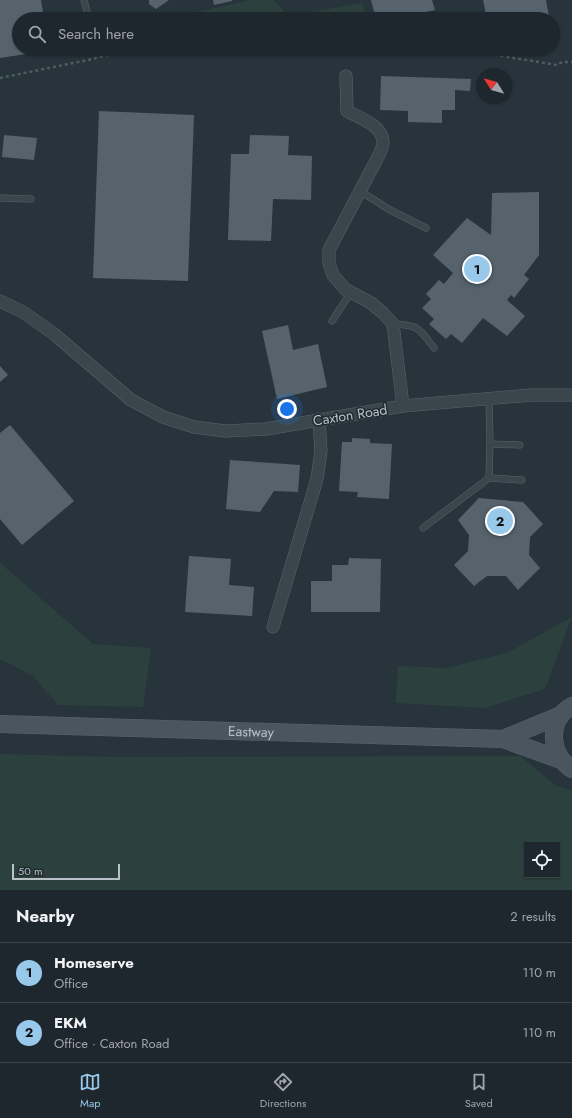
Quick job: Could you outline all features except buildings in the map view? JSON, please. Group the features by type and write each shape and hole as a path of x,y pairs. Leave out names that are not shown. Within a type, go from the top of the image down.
{"main road":[{"name":"Eastway","path":"503,739 568,707"},
{"path":"567,765 556,750 554,738 556,726 568,707"},
{"name":"Eastway","path":"0,724 503,739 567,765"}],"street":[{"path":"346,76 347,111 372,123 381,136 383,144 360,192 329,250 329,263 333,275 344,289 371,303 383,312 393,324 403,406"},
{"name":"Caxton Road","path":"0,301 23,312 54,334 131,400 163,417 194,427 226,431 266,429 403,406 531,395 572,395"},
{"path":"273,628 317,479 321,452 319,419"}],"lane":[{"path":"84,0 87,12"},
{"path":"360,192 390,210 426,228"},
{"path":"0,198 31,199"},
{"path":"332,321 351,292"},
{"path":"393,324 411,325 422,332 434,348"},
{"path":"489,399 489,478"},
{"path":"490,444 520,445"},
{"path":"423,528 489,478 522,480"}],"path":[{"path":"0,78 104,56"},
{"path":"502,56 557,65 562,62 572,62"}],"green space":[{"path":"252,0 273,0 285,12 196,12"},
{"path":"362,3 365,12 311,12"},
{"path":"0,563 93,644 151,648 143,707 58,705 33,676 0,659"},
{"path":"572,617 545,689 484,708 396,703 398,666 446,668 507,653"},
{"path":"0,754 115,757 520,756 555,785 572,791 572,890 0,890"}],"place":[{"name":"Homeserve","path":"477,269"},
{"name":"EKM","path":"500,521"}]}
